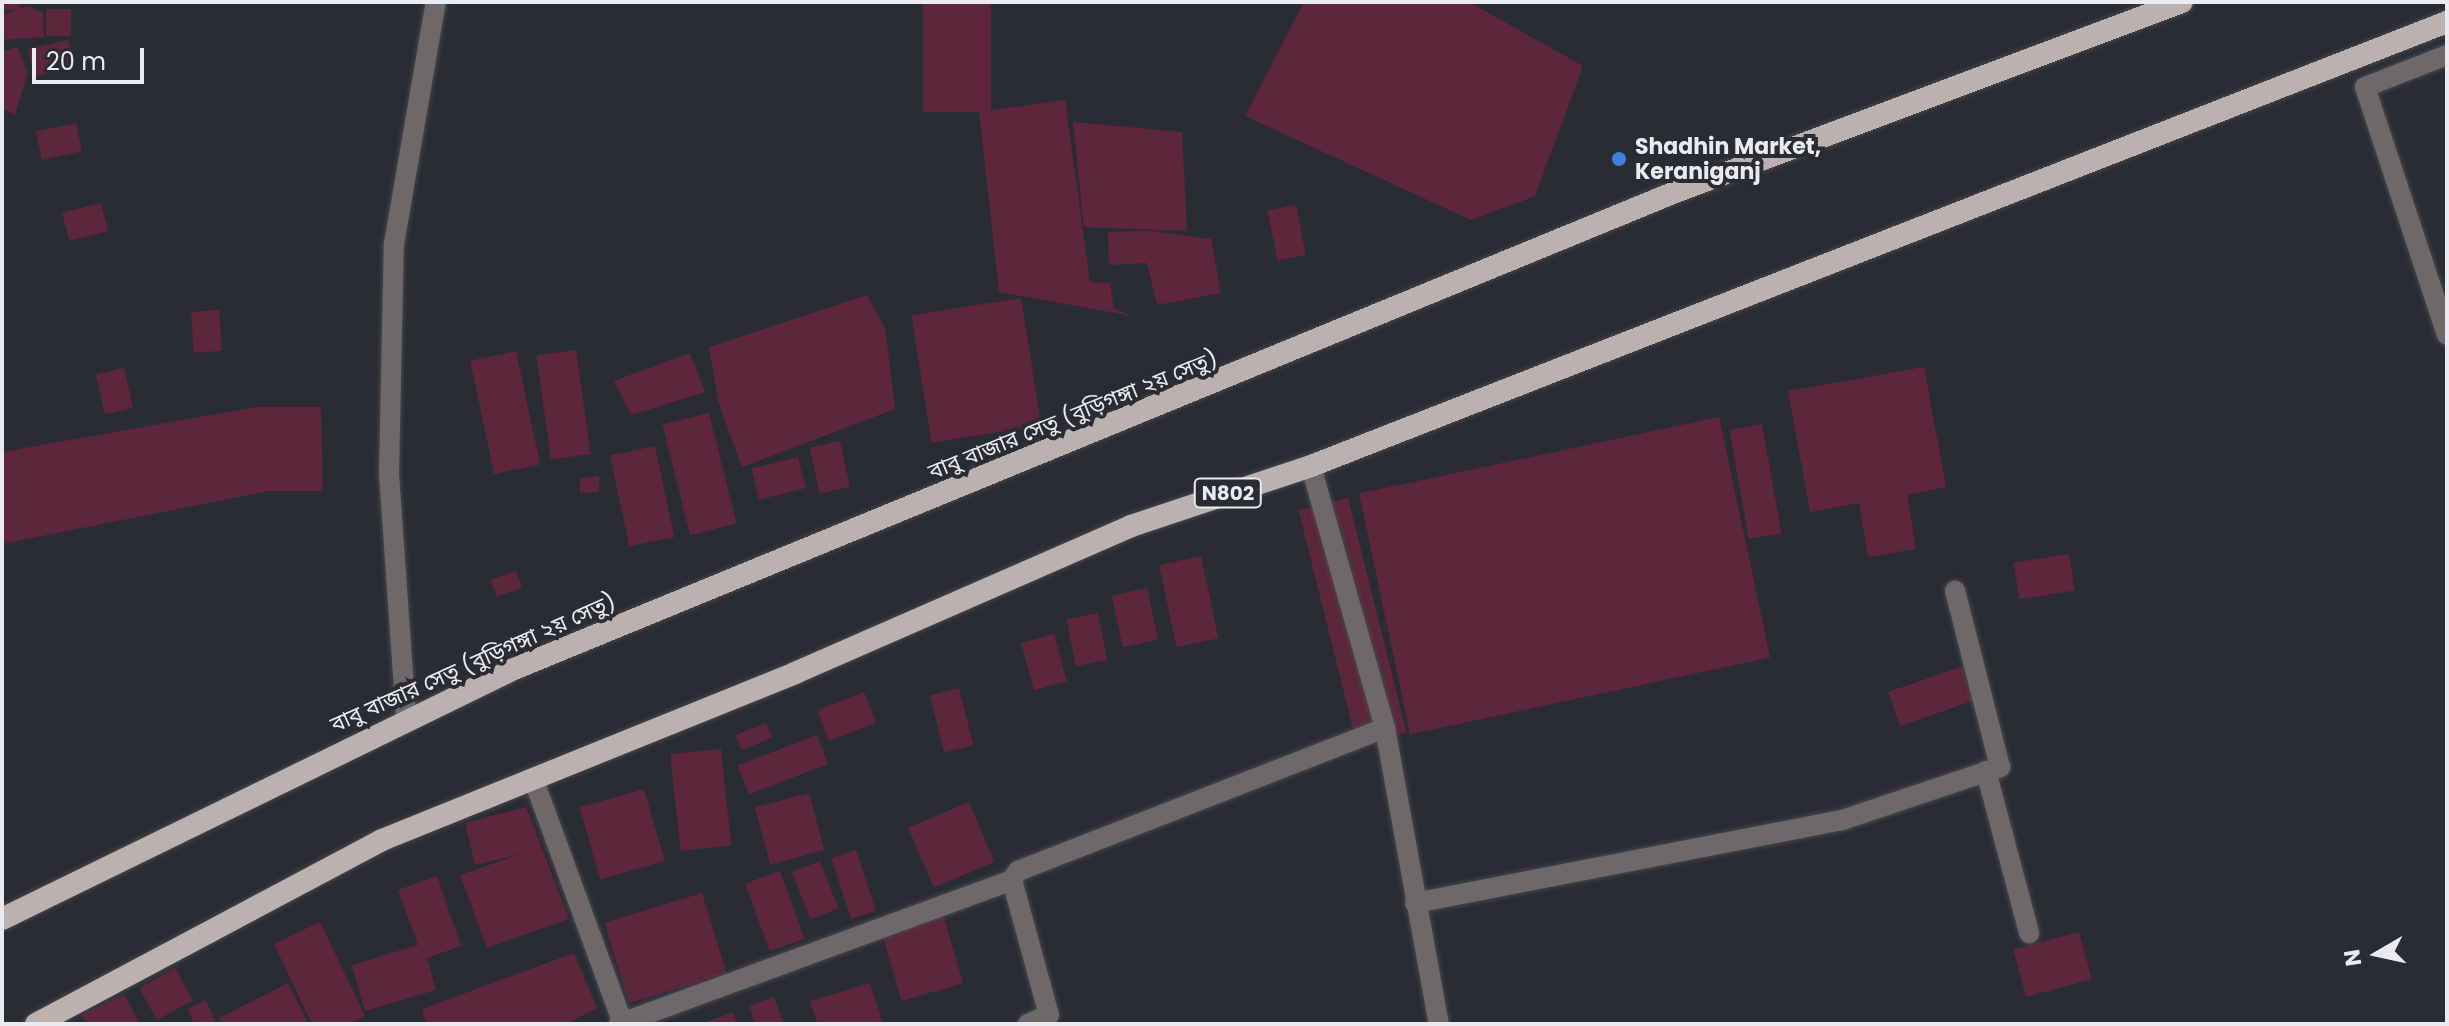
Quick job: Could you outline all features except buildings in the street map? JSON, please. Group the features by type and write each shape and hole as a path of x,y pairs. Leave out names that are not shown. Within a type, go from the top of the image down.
{"highway":[{"name":"বাবু বাজার সেতু (বুড়িগঙ্গা ২য় সেতু)","path":"2,919 406,717 1678,191 2182,2"},
{"name":"N802","path":"36,1024 382,840 1131,526 1311,466 2447,22"}],"street":[{"path":"406,717 389,474 394,244 436,2"},
{"path":"2447,55 2365,87 2447,335"},
{"path":"1311,466 1385,728 1439,1024"},
{"path":"1415,903 1842,820 2000,767 1955,591"},
{"path":"533,778 621,1024 1012,880 1018,871 1385,728"},
{"path":"1986,771 2029,933"},
{"path":"1012,880 1049,1015 1028,1024"}],"place":[{"name":"Shadhin Market, Keraniganj","path":"1619,159"}]}
